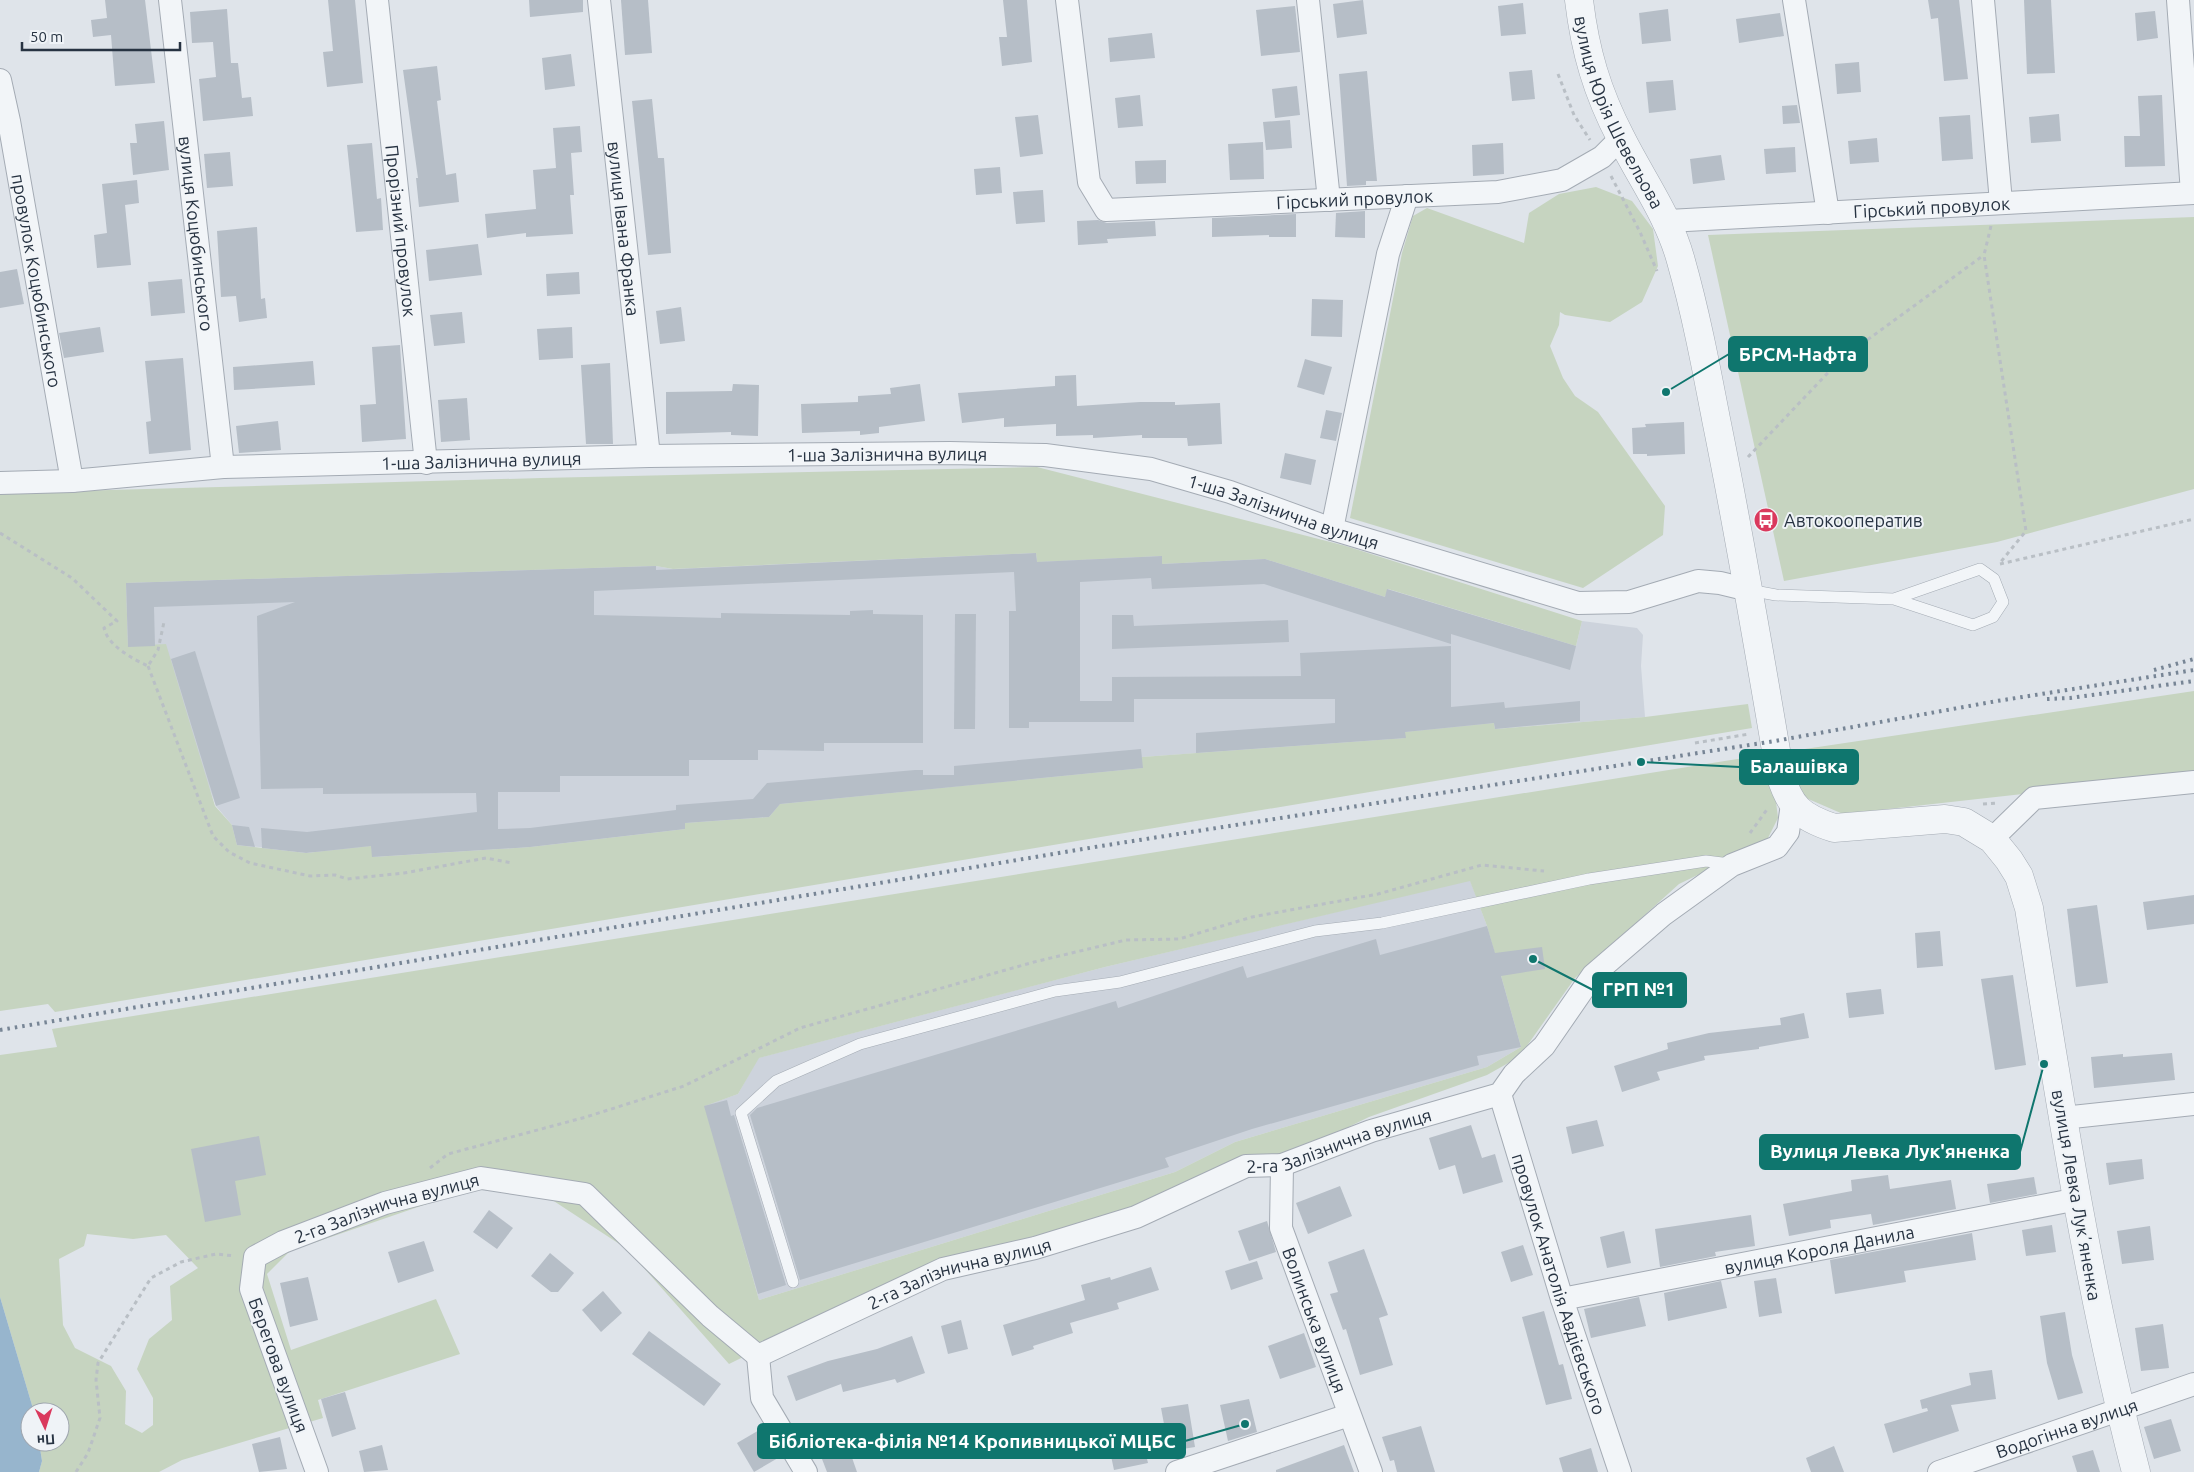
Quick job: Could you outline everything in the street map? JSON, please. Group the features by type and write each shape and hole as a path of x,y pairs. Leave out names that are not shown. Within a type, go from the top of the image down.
{"street":[{"name":"вулиця Коцюбинського","path":"170,0 223,467"},
{"name":"Прорізний провулок","path":"376,0 426,463"},
{"name":"вулиця Івана Франка","path":"599,0 649,456"},
{"name":"Гірський провулок","path":"1067,0 1088,182 1106,210 1498,192 1562,180 1602,157 1621,138"},
{"path":"1308,0 1328,200"},
{"name":"вулиця Юрія Шевельова","path":"1579,0 1583,38 1592,72 1621,138 1668,221 1681,260 1697,325 1749,590 1780,774 1792,804"},
{"path":"1794,0 1828,213"},
{"path":"1983,0 2002,202"},
{"path":"2178,0 2193,193"},
{"name":"провулок Коцюбинського","path":"0,80 9,121 72,481"},
{"name":"Гірський провулок","path":"1668,221 2193,193"},
{"path":"1332,529 1388,254 1407,196"},
{"name":"1-ша Залізнична вулиця","path":"0,483 72,481 223,467 649,456 950,453 1045,455 1151,469 1230,492 1332,529 1578,603 1629,602 1698,581 1720,583 1749,590"},
{"path":"1992,839 2034,798 2194,782"},
{"path":"1500,1094 1514,1074 1544,1046 1593,975 1664,914 1732,865 1777,847 1788,832 1792,804"},
{"name":"вулиця Левка Лукʼяненка","path":"1792,804 1816,822 1834,828 1945,818 1964,822 1992,839 2009,860 2018,876 2029,908 2063,1118 2104,1342 2136,1472"},
{"name":"2-га Залізнична вулиця","path":"256,1257 283,1242 385,1203 481,1178 584,1194 710,1316 758,1356 943,1270 1035,1248 1136,1217 1246,1166 1282,1165 1371,1131 1500,1094"},
{"name":"провулок Анатолія Авдієвського","path":"1500,1094 1562,1299 1620,1472"},
{"path":"2063,1118 2194,1104"},
{"name":"Волинська вулиця","path":"1282,1165 1282,1228 1371,1472"},
{"name":"вулиця Короля Данила","path":"1562,1299 2078,1199"},
{"name":"Берегова вулиця","path":"256,1257 251,1289 317,1472"},
{"path":"758,1356 762,1398 806,1472"},
{"name":"Водогінна вулиця","path":"1940,1472 2194,1384"},
{"path":"1177,1472 1349,1415"}],"lane":[{"path":"1749,590 1776,595 1894,599 1973,624 1992,617 2003,602 1994,579 1980,569 1894,599"},
{"path":"793,1282 741,1113 776,1081 802,1068 860,1044 1055,991 1120,982 1315,931 1382,923 1589,880 1665,867 1706,861 1732,865"}],"path":[{"path":"1558,74 1574,115 1602,157 1640,232 1658,273"},
{"path":"1999,564 2026,531 1984,255 1992,222 2002,202"},
{"path":"1745,459 1841,359 1984,255"},
{"path":"1980,569 2194,519"},
{"path":"0,533 72,578 117,621 104,628 106,636 126,654 148,666 213,836 228,852 250,863 310,876 335,875 348,879 404,873 486,858 512,863"},
{"path":"148,666 158,650 164,622"},
{"path":"1695,743 1750,734"},
{"path":"1978,805 2034,798"},
{"path":"76,1472 88,1453 100,1418 96,1380 98,1363 151,1278 181,1262 216,1254 256,1257"}],"shaded area":[{"path":"1036,553 1037,561 1162,556 1163,564 1265,559 1385,597 1387,589 1576,646 1582,621 1637,628 1643,635 1641,666 1645,717 1495,729 1494,723 1406,738 1142,757 1143,768 781,804 769,817 685,823 685,829 530,847 372,857 237,845 232,825 216,806 155,646 128,647 126,583 656,566 673,569"},
{"path":"1470,880 1487,926 1521,1047 1487,1067 1235,1142 1175,1172 759,1300 704,1106 738,1094 758,1058 1105,967"}],"green space":[{"path":"1596,187 1632,201 1653,229 1658,266 1642,302 1610,322 1565,315 1560,312 1559,325 1550,346 1563,378 1575,396 1598,412 1665,506 1663,535 1583,588 1350,518 1402,253 1413,216 1427,208 1524,243 1529,213 1559,194"},
{"path":"2194,217 2194,489 1997,542 1784,581 1708,235"},
{"path":"1037,467 1346,546 1582,621 1576,646 1388,589 1385,597 1265,559 1162,564 1162,556 1037,562 1036,553 673,569 656,566 126,583 128,646 166,644 215,806 232,825 237,845 306,853 371,846 373,857 530,847 685,829 685,823 769,817 780,804 1142,768 1142,757 1405,738 1405,732 1494,723 1495,729 1645,717 1748,704 1752,728 55,1012 48,1004 0,1011 0,493"},
{"path":"2194,691 2194,775 1843,814 1806,798 1776,802 1778,818 1766,842 1679,884 1575,978 1519,1057 1487,1075 1369,1117 1289,1156 1035,1241 941,1260 729,1364 627,1249 540,1192 482,1185 290,1251 267,1274 291,1350 436,1299 460,1354 318,1400 323,1418 182,1460 159,1472 39,1472 42,1461 41,1452 70,1452 70,1402 31,1402 0,1297 0,1055 57,1047 52,1029 1731,760","holes":["1470,881 1487,926 1521,1047 1487,1067 1235,1142 1175,1172 759,1300 705,1106 738,1094 759,1058 1105,967","87,1234 133,1239 166,1235 198,1268 170,1286 172,1320 149,1339 137,1369 153,1398 153,1425 142,1433 125,1424 126,1391 111,1366 75,1348 63,1325 59,1259 84,1246"]}],"water":[{"path":"0,1297 31,1402 20,1402 20,1452 41,1452 42,1461 39,1472 0,1472"}],"building":[{"path":"105,0 145,0 155,83 115,86 111,35 93,37 91,20 107,18"},
{"path":"328,0 355,0 363,83 327,87 323,52 333,51"},
{"path":"529,0 583,0 583,12 530,17"},
{"path":"621,0 648,0 652,53 625,55"},
{"path":"1003,0 1027,0 1032,62 1002,66 999,37 1007,37"},
{"path":"1363,0 1367,34 1337,38 1333,4"},
{"path":"1928,0 1959,0 1968,79 1944,81 1938,18 1931,19"},
{"path":"2024,0 2051,0 2055,73 2027,74"},
{"path":"1523,3 1526,34 1501,36 1498,6"},
{"path":"1295,6 1300,52 1261,56 1256,10"},
{"path":"227,9 231,63 238,63 242,98 251,97 253,116 203,121 199,79 216,77 213,42 192,43 190,12"},
{"path":"1668,9 1671,41 1642,44 1639,13"},
{"path":"2155,11 2158,38 2137,41 2135,13"},
{"path":"1780,13 1784,36 1739,43 1736,19"},
{"path":"1152,33 1155,58 1110,62 1108,38"},
{"path":"571,54 575,86 545,90 542,58"},
{"path":"1859,62 1861,92 1837,94 1835,64"},
{"path":"437,66 441,100 437,101 446,175 456,173 459,202 419,207 416,178 418,178 403,70"},
{"path":"1532,70 1535,99 1512,101 1509,72"},
{"path":"1367,71 1377,181 1366,181 1366,185 1347,186 1339,74"},
{"path":"1673,80 1676,110 1649,113 1646,82"},
{"path":"1297,86 1300,115 1275,118 1272,89"},
{"path":"1140,95 1143,126 1118,128 1115,98"},
{"path":"2162,95 2165,166 2125,167 2124,136 2140,136 2138,96"},
{"path":"652,99 658,158 664,158 671,253 648,255 632,101"},
{"path":"1797,105 1800,123 1783,124 1782,106"},
{"path":"2059,114 2061,141 2031,143 2029,117"},
{"path":"1038,115 1043,154 1020,157 1015,117"},
{"path":"1970,115 1973,159 1942,161 1939,117"},
{"path":"1290,120 1292,148 1266,150 1263,122"},
{"path":"164,121 169,170 133,175 130,143 137,143 135,124"},
{"path":"580,126 582,152 571,153 574,195 570,195 573,234 526,237 526,233 487,238 485,214 536,209 533,170 556,168 553,128"},
{"path":"1877,138 1879,162 1850,164 1848,141"},
{"path":"1263,142 1264,179 1230,180 1228,144"},
{"path":"372,143 377,199 381,198 383,230 356,232 347,145"},
{"path":"1503,143 1504,174 1473,176 1472,145"},
{"path":"1795,147 1796,172 1766,174 1764,149"},
{"path":"230,152 233,186 207,188 204,154"},
{"path":"1721,155 1725,180 1693,184 1690,159"},
{"path":"1166,160 1166,183 1136,184 1135,161"},
{"path":"1000,167 1002,193 976,195 974,169"},
{"path":"137,180 139,203 125,205 131,265 97,268 94,235 107,233 102,184"},
{"path":"1043,190 1045,222 1016,224 1013,192"},
{"path":"1365,211 1365,238 1335,237 1336,213"},
{"path":"1296,214 1296,237 1269,237 1269,235 1212,237 1212,218"},
{"path":"1098,220 1107,223 1155,221 1156,236 1107,239 1108,243 1078,245 1077,221"},
{"path":"257,227 261,299 265,298 267,318 239,322 236,296 221,297 217,231"},
{"path":"478,244 482,275 429,281 426,250"},
{"path":"17,269 24,304 0,308 0,272"},
{"path":"579,272 580,294 547,296 546,274"},
{"path":"182,279 185,313 151,316 148,282"},
{"path":"1312,299 1343,300 1342,337 1311,336"},
{"path":"681,307 685,341 660,344 656,311"},
{"path":"462,312 465,343 434,346 430,315"},
{"path":"100,327 104,352 64,358 59,333"},
{"path":"572,327 573,358 539,360 537,329"},
{"path":"400,345 406,439 362,442 360,405 376,404 372,347"},
{"path":"183,358 191,450 149,454 146,422 151,421 145,361"},
{"path":"1305,359 1332,367 1324,395 1297,387"},
{"path":"313,361 315,385 234,390 233,367"},
{"path":"610,363 613,444 586,444 581,365"},
{"path":"1076,375 1077,406 1140,402 1175,402 1175,405 1220,403 1222,444 1188,446 1187,438 1142,438 1142,435 1093,438 1093,435 1056,436 1056,424 1004,427 1004,418 962,423 958,393 1055,386 1055,376"},
{"path":"733,384 759,385 758,436 731,435 731,432 666,434 666,392 732,391"},
{"path":"920,384 925,421 879,427 879,433 860,435 860,431 802,433 801,404 858,402 858,396 891,394 890,388"},
{"path":"467,398 470,440 441,442 438,400"},
{"path":"1326,410 1342,413 1336,441 1320,438"},
{"path":"278,421 281,450 239,453 236,426"},
{"path":"1684,422 1685,454 1647,456 1647,454 1633,454 1632,428 1646,427 1645,424"},
{"path":"1285,453 1316,460 1311,485 1280,478"},
{"path":"1036,553 1037,562 1162,556 1162,564 1265,559 1385,597 1387,589 1576,646 1570,670 1451,634 1451,644 1264,584 1152,589 1151,578 1080,582 1080,701 1112,701 1112,677 1301,676 1300,653 1451,646 1451,707 1504,702 1505,708 1580,701 1580,721 1495,729 1494,723 1405,732 1406,738 1196,753 1196,733 1335,723 1335,699 1134,699 1134,722 1029,722 1029,728 1009,728 1009,611 1016,611 1014,572 594,591 594,615 721,618 721,613 850,615 850,611 873,610 873,614 923,615 923,743 824,743 824,751 758,750 758,760 689,760 689,776 560,776 560,792 498,792 498,829 530,828 676,810 676,805 753,799 767,783 915,770 923,770 923,775 954,775 954,766 1141,749 1143,768 780,804 769,817 685,823 685,829 530,847 372,857 371,846 306,853 262,848 261,828 307,832 477,812 476,793 323,794 323,788 261,789 257,616 295,602 154,607 155,646 128,647 126,583 656,566 656,570"},
{"path":"955,614 976,614 975,729 954,729"},
{"path":"1112,615 1133,615 1134,626 1288,620 1289,642 1112,649"},
{"path":"195,651 240,798 216,806 171,659"},
{"path":"232,825 249,827 255,847 237,845"},
{"path":"2194,895 2194,924 2147,930 2143,902"},
{"path":"2097,905 2108,983 2076,987 2067,909"},
{"path":"1487,926 1495,953 1542,947 1545,969 1501,976 1521,1047 1477,1056 1479,1065 1252,1129 1165,1158 1169,1167 800,1280 750,1115 757,1108 1116,1001 1118,1008 1243,966 1247,978 1376,939 1380,955"},
{"path":"1940,931 1943,966 1917,968 1915,933"},
{"path":"2013,975 2026,1065 1995,1070 1981,979"},
{"path":"1881,989 1884,1014 1849,1018 1846,993"},
{"path":"1804,1013 1809,1038 1759,1047 1759,1049 1704,1056 1705,1060 1657,1072 1660,1080 1622,1092 1614,1066 1668,1049 1667,1043 1709,1033 1781,1025 1780,1018"},
{"path":"2172,1053 2175,1080 2094,1088 2091,1057 2123,1054 2123,1057"},
{"path":"727,1100 731,1116 734,1115 786,1285 758,1294 704,1106"},
{"path":"1597,1120 1604,1146 1572,1154 1566,1127"},
{"path":"1471,1125 1482,1158 1495,1154 1503,1182 1463,1194 1455,1165 1439,1170 1429,1138"},
{"path":"259,1136 266,1175 235,1181 241,1215 205,1222 191,1149"},
{"path":"2142,1159 2144,1179 2109,1185 2106,1163"},
{"path":"1888,1175 1890,1189 1951,1180 1956,1209 1873,1225 1871,1214 1830,1220 1831,1228 1789,1236 1783,1204 1852,1191 1851,1180"},
{"path":"2034,1177 2037,1194 1990,1203 1987,1184"},
{"path":"1340,1186 1352,1216 1308,1234 1296,1203"},
{"path":"489,1210 513,1228 497,1249 473,1232"},
{"path":"1751,1215 1755,1246 1715,1252 1716,1256 1660,1267 1655,1229"},
{"path":"1267,1221 1276,1252 1249,1261 1238,1231"},
{"path":"2052,1225 2056,1252 2026,1256 2022,1230"},
{"path":"2150,1226 2154,1260 2122,1264 2117,1231"},
{"path":"1624,1231 1631,1263 1607,1268 1600,1237"},
{"path":"1972,1233 1976,1260 1904,1271 1906,1282 1835,1294 1830,1260"},
{"path":"424,1241 434,1271 398,1283 388,1252"},
{"path":"1523,1245 1533,1275 1511,1282 1501,1252"},
{"path":"1364,1249 1388,1315 1379,1318 1393,1365 1360,1375 1346,1329 1343,1330 1330,1294 1338,1292 1328,1262"},
{"path":"550,1253 574,1273 558,1292 551,1292 531,1276"},
{"path":"1257,1261 1263,1279 1231,1290 1225,1271"},
{"path":"1151,1267 1159,1290 1117,1303 1119,1309 1070,1323 1073,1333 1033,1346 1034,1349 1012,1356 1003,1325 1085,1300 1081,1285 1110,1277 1111,1280"},
{"path":"308,1277 318,1320 290,1327 280,1283"},
{"path":"1776,1278 1782,1313 1759,1317 1754,1281"},
{"path":"1721,1281 1727,1308 1668,1321 1664,1293"},
{"path":"603,1291 622,1313 601,1332 582,1310"},
{"path":"1639,1297 1646,1326 1591,1338 1584,1309"},
{"path":"1544,1311 1559,1365 1563,1364 1572,1399 1546,1405 1522,1317"},
{"path":"2065,1312 2072,1355 2083,1393 2058,1400 2047,1363 2040,1316"},
{"path":"961,1320 968,1349 948,1354 941,1326"},
{"path":"2163,1324 2169,1368 2141,1371 2135,1328"},
{"path":"649,1331 721,1384 704,1406 632,1354"},
{"path":"1304,1333 1316,1367 1280,1379 1268,1346"},
{"path":"912,1336 925,1373 897,1383 895,1379 843,1392 841,1384 796,1401 787,1376 828,1361 877,1349"},
{"path":"1992,1370 1996,1399 1951,1405 1959,1431 1893,1453 1884,1424 1928,1411 1927,1408 1922,1409 1920,1400 1971,1385 1969,1373"},
{"path":"345,1392 356,1429 332,1437 321,1399"},
{"path":"1249,1399 1257,1432 1228,1441 1220,1405"},
{"path":"1188,1404 1195,1447 1146,1455 1148,1463 1114,1470 1107,1437 1164,1424 1161,1408"},
{"path":"2171,1419 2181,1451 2154,1459 2144,1427"},
{"path":"1421,1426 1435,1472 1397,1472 1394,1460 1390,1461 1382,1437"},
{"path":"761,1429 778,1458 754,1472 737,1443"},
{"path":"280,1437 287,1469 259,1472 252,1444"},
{"path":"382,1445 388,1470 364,1472 359,1451"},
{"path":"1344,1445 1354,1472 1276,1472 1276,1470"},
{"path":"1834,1446 1844,1472 1811,1472 1806,1458"},
{"path":"1591,1448 1598,1472 1563,1472 1559,1458"},
{"path":"849,1449 857,1472 827,1472 822,1459"},
{"path":"2093,1450 2100,1472 2077,1472 2072,1456"}],"railway":[{"path":"2154,670 2194,659"},
{"path":"0,1030 1101,846 1775,741 1997,701 2194,670"},
{"path":"2047,699 2070,698 2194,681"}],"place":[{"name":"БРСМ-Нафта","path":"1666,392"},
{"name":"Автокооператив","path":"1766,520"},
{"name":"Балашівка","path":"1641,762"},
{"name":"ГРП №1","path":"1533,959"},
{"name":"Вулиця Левка Лук'яненка","path":"2044,1064"},
{"name":"Бібліотека-філія №14 Кропивницької МЦБС","path":"1245,1424"}]}
